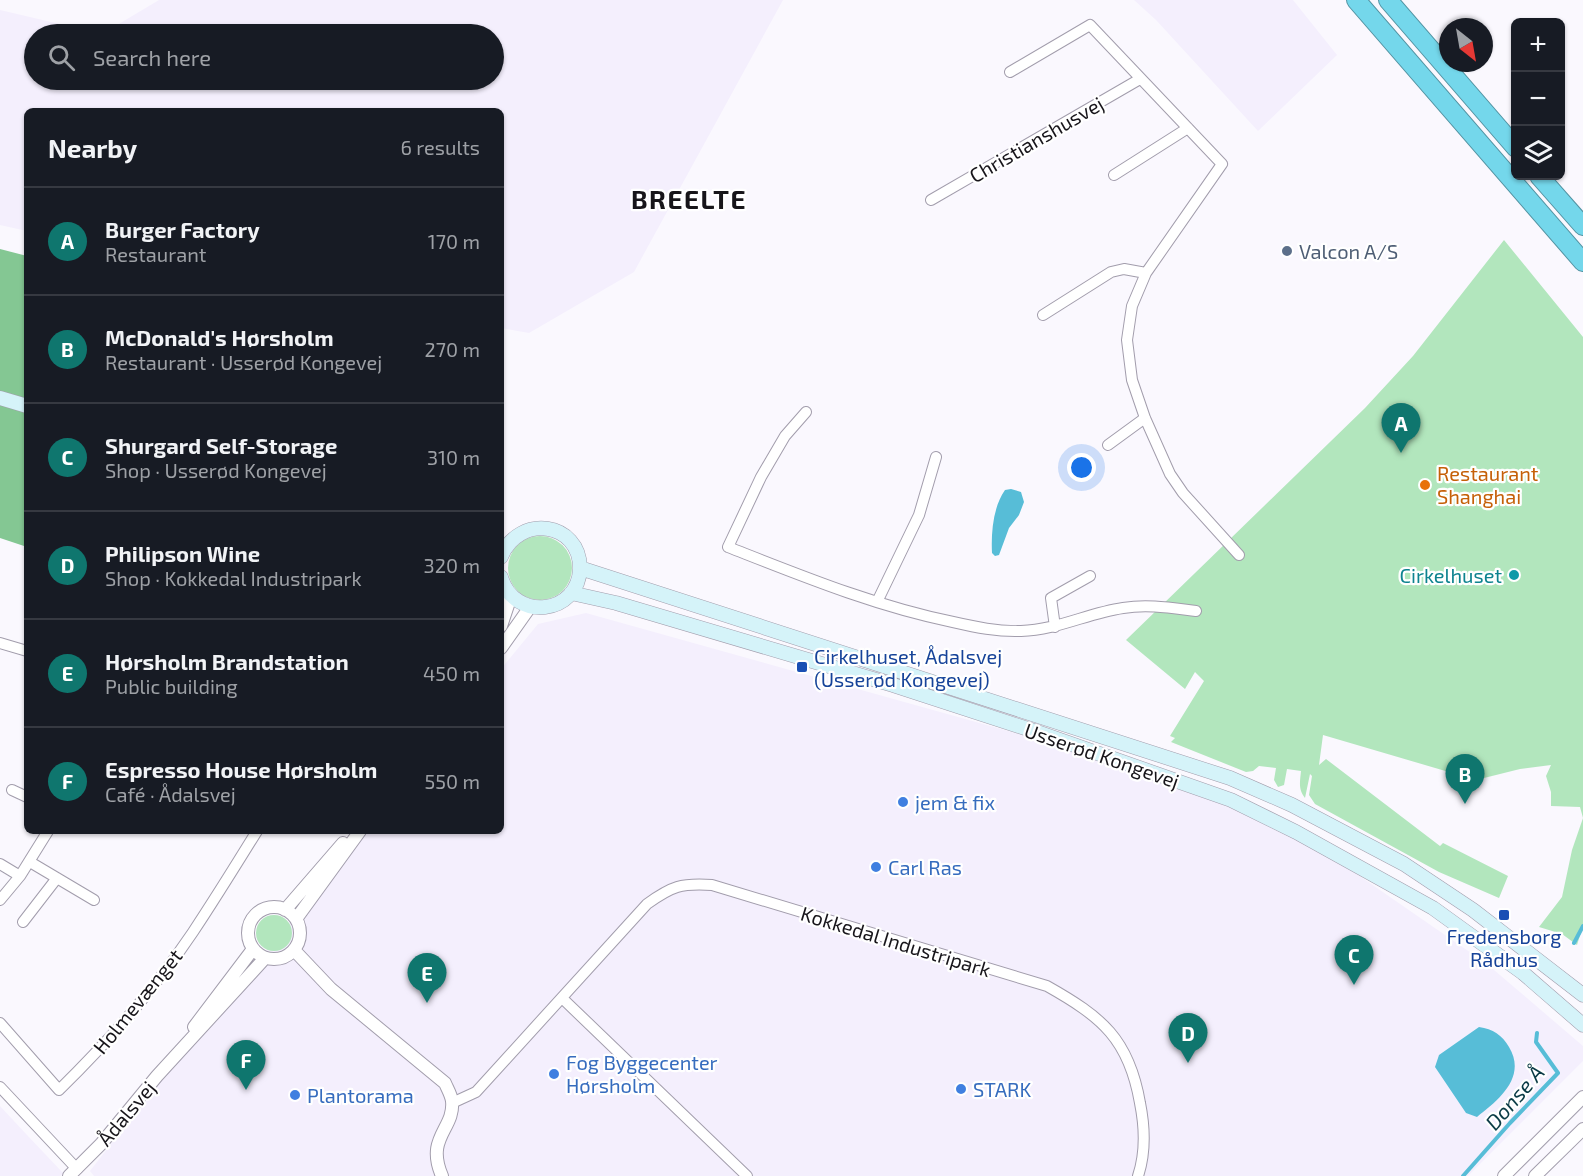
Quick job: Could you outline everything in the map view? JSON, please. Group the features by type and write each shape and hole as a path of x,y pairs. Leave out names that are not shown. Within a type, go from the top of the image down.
{"highway":[{"path":"1356,0 1583,262"},
{"path":"1388,0 1511,143"},
{"path":"1543,180 1583,226"}],"main road":[{"path":"0,398 24,405"},
{"path":"504,586 511,596 530,607 539,608 556,604 571,593 580,568 578,555 572,544 563,535 553,530 532,528 508,538"},
{"name":"Usserød Kongevej","path":"580,568 1230,778 1292,805 1404,864 1473,910 1583,995"},
{"name":"Usserød Kongevej","path":"571,593 616,603 893,685 1231,800 1296,832 1433,908 1523,973 1583,1024"}],"street":[{"path":"1010,72 1090,25 1222,164 1146,273 1132,306 1127,340 1132,380 1145,418 1170,474 1183,493 1239,555"},
{"name":"Christianshusvej","path":"931,200 1140,79"},
{"path":"1114,175 1188,128"},
{"path":"1043,315 1111,272 1124,269 1146,273"},
{"path":"806,412 785,436 761,477 728,547 838,590 922,615 987,629 1021,631 1055,627 1121,608 1152,605 1196,611"},
{"path":"1108,445 1145,418"},
{"path":"878,602 919,515 936,457"},
{"path":"1055,627 1051,598 1090,576"},
{"path":"504,617 511,596"},
{"path":"504,644 530,607"},
{"path":"0,643 24,650"},
{"path":"12,790 24,796"},
{"path":"0,900 30,862 46,834"},
{"name":"Holmevænget","path":"0,1023 59,1090 100,1049 132,1012 192,934 255,834"},
{"path":"285,910 350,834"},
{"path":"296,919 358,834"},
{"path":"30,862 94,900"},
{"path":"0,864 20,876"},
{"path":"23,922 57,878"},
{"name":"Kokkedal Industripark","path":"452,1103 476,1092 647,904 667,890 689,883 712,885 1047,986 1078,1003 1104,1024 1126,1053 1136,1079 1144,1134 1144,1150 1138,1176"},
{"path":"278,908 285,910 296,919 300,938 294,950 281,959 266,958 253,949 248,934 252,920 263,910 278,908"},
{"name":"Ådalsvej","path":"181,1049 200,1017 253,949"},
{"path":"294,950 331,989 445,1083 452,1103 449,1117 438,1141 436,1158 442,1176"},
{"name":"Ådalsvej","path":"73,1173 181,1049 266,958"},
{"path":"562,998 747,1176"},
{"path":"0,1087 73,1173"},
{"path":"1504,1176 1583,1097"},
{"path":"1534,1176 1583,1129"}],"shaded area":[{"path":"159,0 783,0 634,272 529,333 504,329 504,108 24,108 24,230 0,225 0,10 60,24 24,24 24,90 504,90 504,24 119,24"},
{"path":"1134,0 1293,0 1337,55 1258,131 1156,20"},
{"path":"586,613 1144,769 1306,839 1487,964 1583,1046 1583,1061 1468,1176 94,1176 90,1171 211,1016 364,834 504,834 504,665 538,624"},
{"path":"0,1106 64,1174 60,1176 0,1176"}],"green space":[{"path":"1504,240 1583,337 1583,818 1580,807 1551,806 1551,792 1546,776 1551,765 1520,769 1476,780 1323,735 1319,765 1326,759 1440,846 1443,843 1508,876 1499,898 1439,872 1315,804 1309,795 1312,776 1310,774 1305,798 1300,788 1301,771 1287,769 1284,785 1278,787 1274,780 1276,768 1259,766 1253,771 1246,772 1171,742 1175,738 1170,736 1204,681 1195,672 1185,689 1126,640 1365,408 1413,356"},
{"path":"0,249 24,255 24,546 0,538"},
{"path":"540,536 558,542 566,550 572,568 566,586 558,594 540,600 522,594 514,586 508,568 514,550 522,542"},
{"path":"1583,818 1583,926 1577,945 1562,934 1539,927 1562,897 1572,850"},
{"path":"274,915 287,920 292,933 287,946 274,951 261,946 256,933 261,920"}],"water":[{"path":"1005,490 1021,492 1024,502 1019,515 1009,528 999,555 995,556 992,553 992,545 995,512"},
{"path":"1479,1027 1497,1033 1503,1039 1514,1058 1515,1068 1513,1078 1502,1095 1477,1117 1466,1113 1435,1067 1439,1055"}],"waterway":[{"name":"Donse Å","path":"1574,943 1583,926"},
{"name":"Donse Å","path":"1463,1176 1558,1073 1536,1042 1537,1033"}],"place":[{"name":"Valcon A/S","path":"1287,251"},
{"name":"Burger Factory","path":"1401,453"},
{"name":"Restaurant Shanghai","path":"1425,485"},
{"name":"Cirkelhuset","path":"1514,575"},
{"name":"Cirkelhuset, Ådalsvej (Usserød Kongevej)","path":"802,667"},
{"name":"jem & fix","path":"903,802"},
{"name":"McDonald's Hørsholm","path":"1465,804"},
{"name":"Carl Ras","path":"876,867"},
{"name":"Fredensborg Rådhus","path":"1504,915"},
{"name":"Shurgard Self-Storage","path":"1354,985"},
{"name":"Hørsholm Brandstation","path":"427,1003"},
{"name":"Philipson Wine","path":"1188,1063"},
{"name":"Fog Byggecenter Hørsholm","path":"554,1074"},
{"name":"STARK","path":"961,1089"},
{"name":"Espresso House Hørsholm","path":"246,1090"},
{"name":"Plantorama","path":"295,1095"}],"district":[{"name":"BREELTE","path":"689,198"}]}
